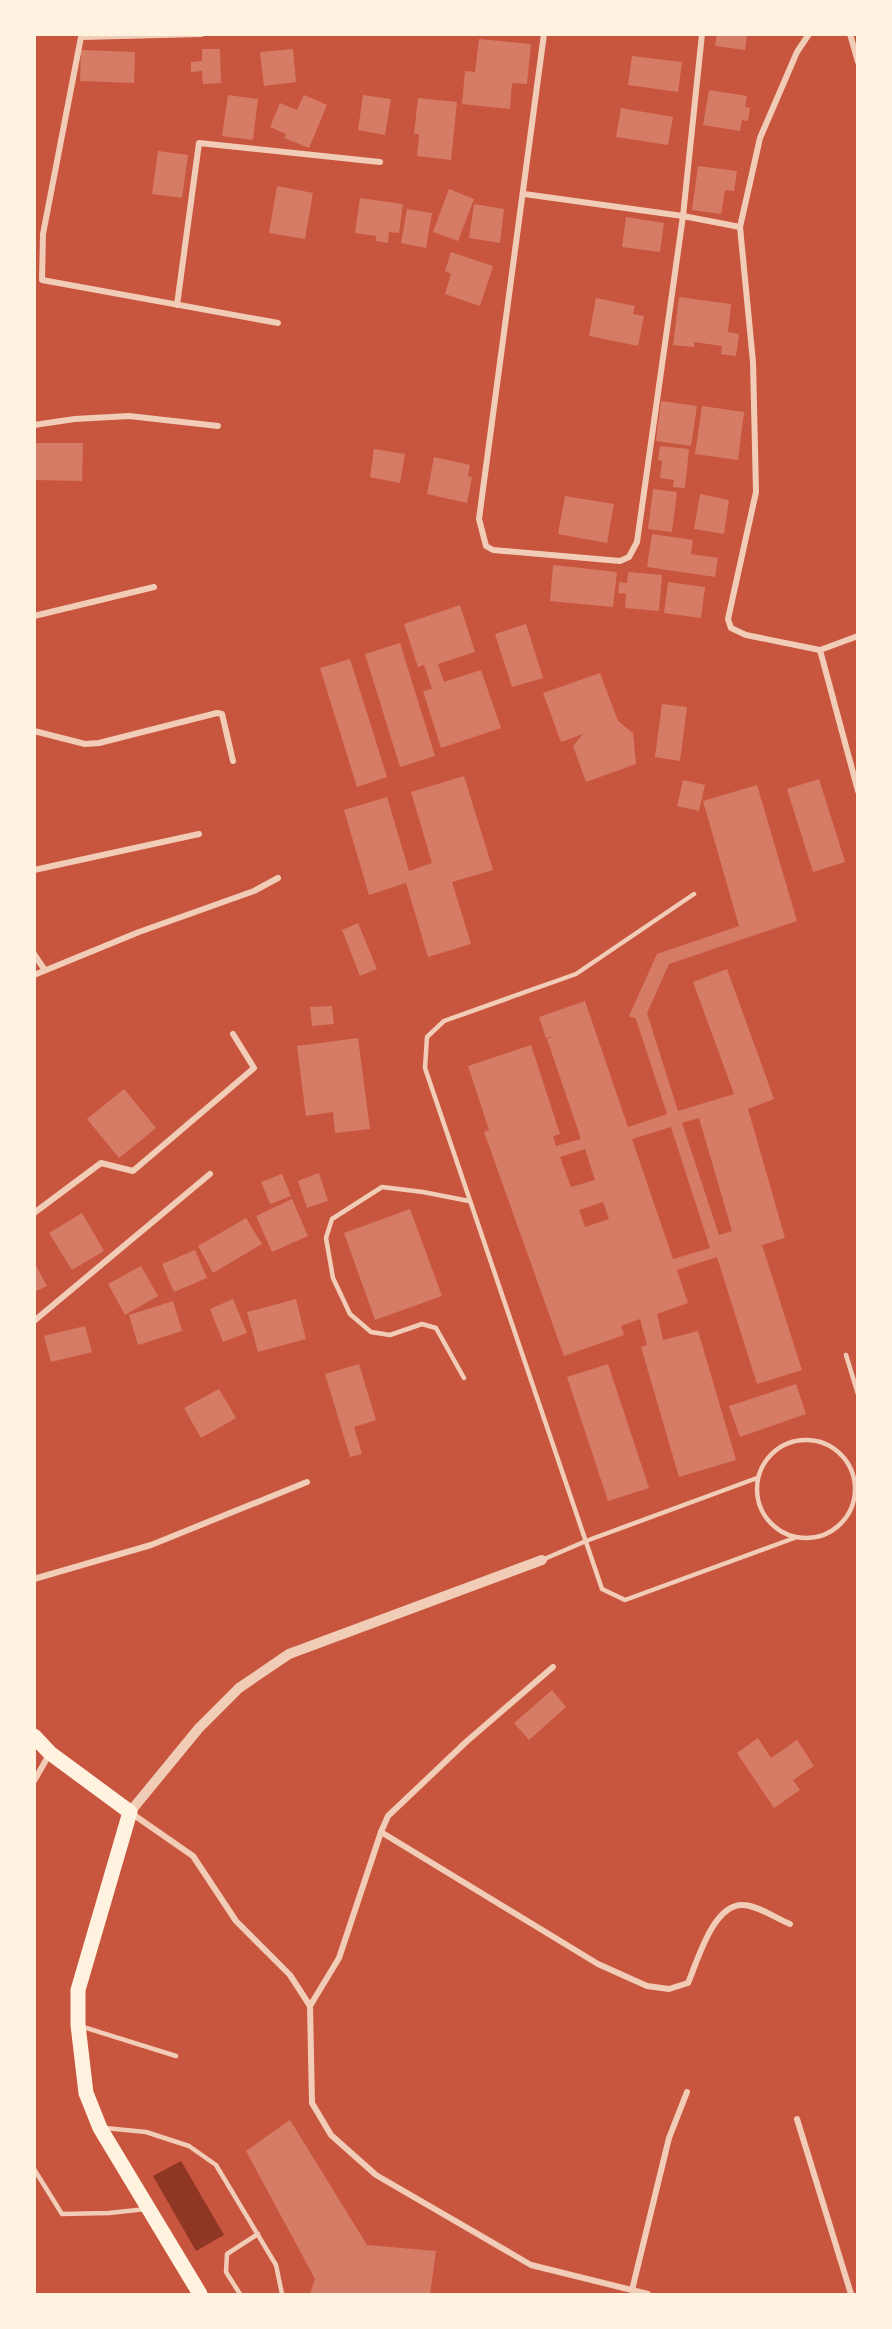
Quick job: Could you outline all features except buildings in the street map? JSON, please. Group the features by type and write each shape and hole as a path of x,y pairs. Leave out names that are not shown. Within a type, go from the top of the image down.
{"main road":[{"path":"34,1736 50,1753 130,1812 78,1990 78,2025 86,2093 100,2128 200,2295"}],"street":[{"path":"201,34 81,37 43,234 42,280 278,323"},
{"path":"544,34 524,195 478,519 486,546 493,550 621,561 629,556 637,542 682,216 702,34"},
{"path":"809,34 797,52 760,138 740,227 753,362 756,492 728,619 731,628 746,635 820,650 858,636"},
{"path":"850,34 858,62"},
{"path":"177,305 200,143 380,162"},
{"path":"524,195 682,216 740,227"},
{"path":"34,233 43,234"},
{"path":"34,425 75,419 129,416 218,426"},
{"path":"34,616 154,587"},
{"path":"820,650 858,791"},
{"path":"34,731 86,744 99,743 217,713 222,714 233,761"},
{"path":"34,870 199,834"},
{"path":"34,975 44,969 254,891 278,878"},
{"path":"34,954 44,969"},
{"path":"34,1213 101,1163 133,1171 254,1068 233,1034"},
{"path":"34,1322 210,1174"},
{"path":"34,1579 151,1545 307,1482"},
{"path":"542,1560 289,1654 240,1688 215,1712 130,1812 193,1856 236,1921 290,1975 310,2006 312,2103 332,2136 376,2175 531,2265 648,2295"},
{"path":"310,2006 339,1958 388,1816 466,1742 553,1666"},
{"path":"34,1781 50,1753"},
{"path":"381,1832 598,1964 647,1986 669,1989 688,1983 717,1918 729,1907 745,1905 790,1924"},
{"path":"632,2290 669,2138 687,2092"},
{"path":"797,2119 850,2295"}],"lane":[{"path":"694,894 576,974 444,1021 427,1037 425,1068 602,1588 625,1600 797,1537"},
{"path":"464,1378 436,1328 422,1324 390,1335 371,1332 350,1314 333,1278 326,1238 332,1219 382,1187 469,1201"},
{"path":"846,1355 858,1394"},
{"path":"801,1439 817,1440 832,1447 843,1457 851,1471 855,1485 854,1500 848,1514 826,1534 812,1538 797,1537 782,1532 770,1523 761,1509 757,1494 758,1478 763,1464 773,1452 786,1443 801,1439"},
{"path":"851,1471 858,1469"},
{"path":"542,1560 586,1541 758,1478"},
{"path":"78,2025 176,2056"},
{"path":"100,2128 146,2132 189,2146 216,2165 276,2265 282,2295"},
{"path":"34,2169 62,2214 148,2209"},
{"path":"240,2295 226,2272 227,2254 258,2234"}],"shaded area":[{"path":"181,2161 224,2235 196,2251 153,2176"}]}
